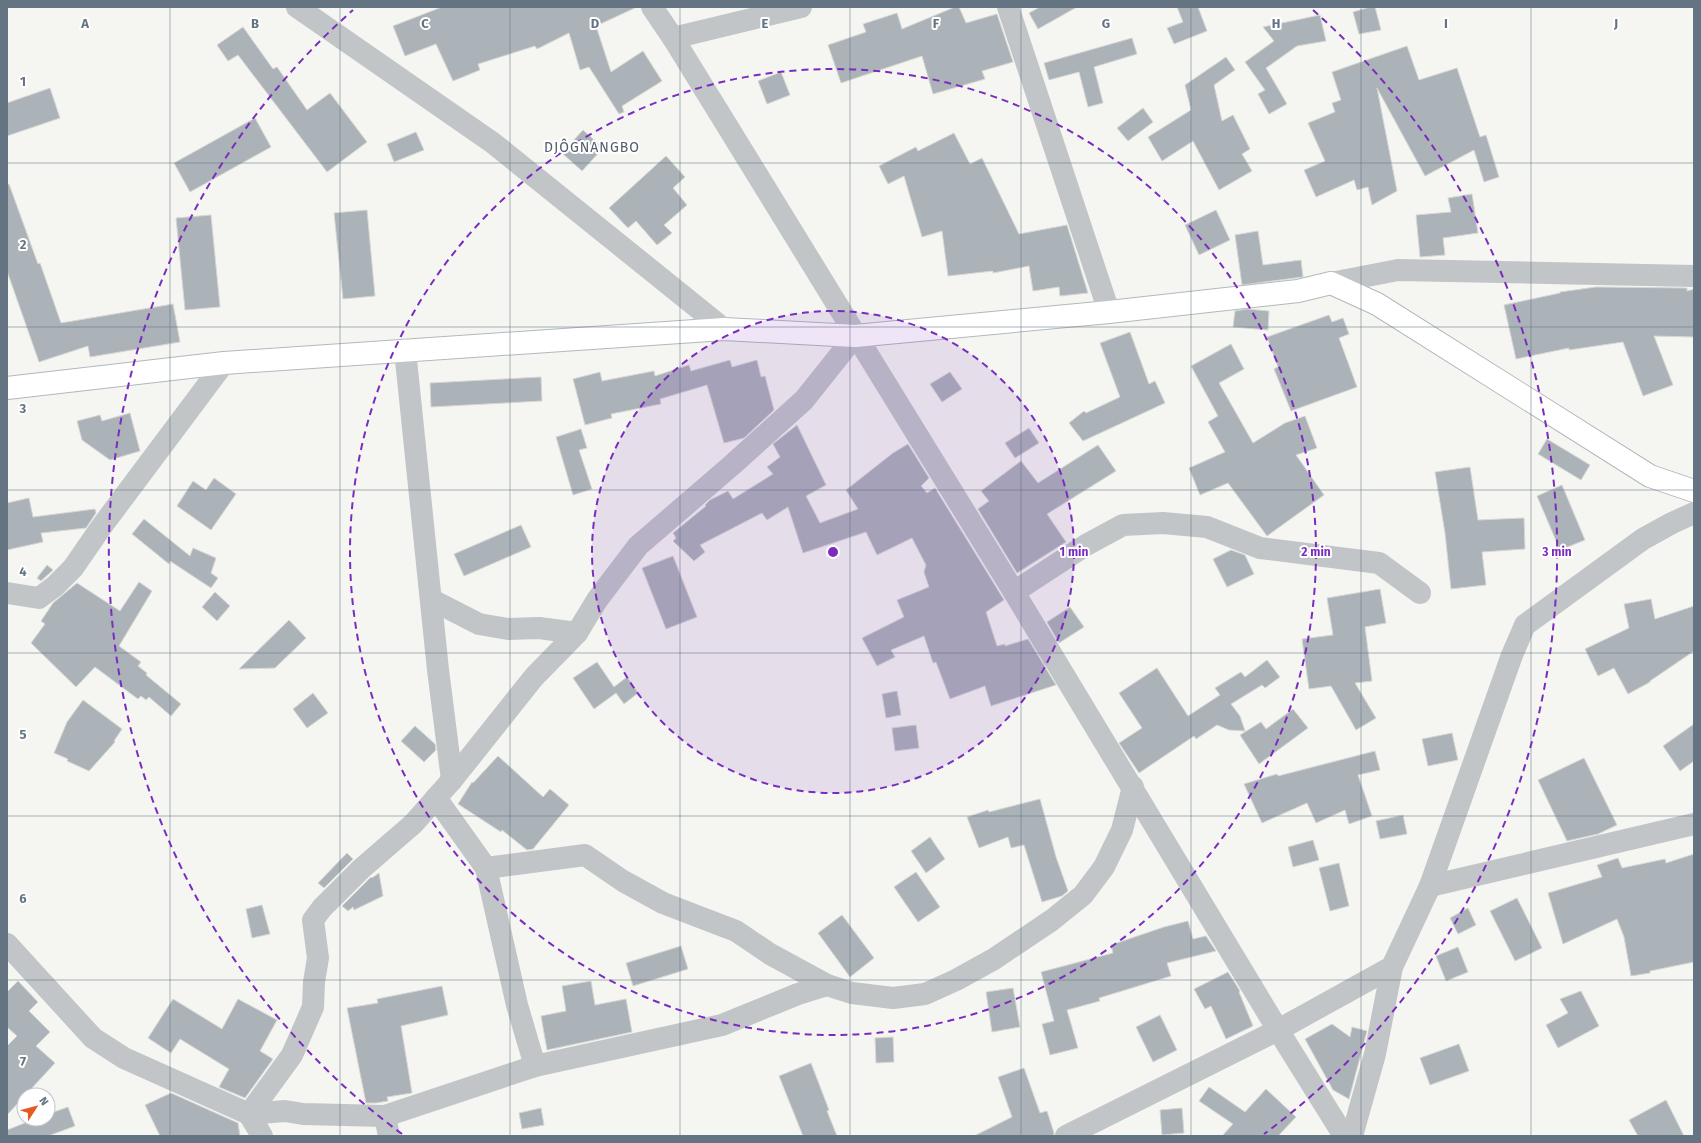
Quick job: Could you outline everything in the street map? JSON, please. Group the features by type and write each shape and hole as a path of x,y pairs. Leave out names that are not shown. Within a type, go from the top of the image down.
{"street":[{"path":"297,7 493,143 724,329"},
{"path":"652,7 673,38 855,336 1014,592 1133,787 1278,1030 1344,1136"},
{"path":"673,38 801,7"},
{"path":"1008,7 1109,312"},
{"path":"7,388 224,364 405,350 724,329 855,336 1109,312 1298,291 1332,282 1398,270 1694,276"},
{"path":"1332,282 1377,304 1650,476 1694,491"},
{"path":"249,1114 292,1054 313,1007 314,982 318,958 314,920 322,908 361,869 413,824 452,780 534,677 577,633 597,600 638,546 732,465 804,400 855,336"},
{"path":"405,350 432,600 438,670 452,780"},
{"path":"7,593 39,598 55,586 73,568 106,520 224,364"},
{"path":"1352,1136 1375,1054 1392,968 1430,886 1512,655 1525,625 1643,539 1672,522 1694,513"},
{"path":"1014,592 1086,545 1123,525 1163,523 1207,527 1260,548 1379,563 1420,594"},
{"path":"432,600 479,624 508,629 540,628 577,633"},
{"path":"486,868 585,855 623,881 663,903 736,931 770,954 827,984 852,993 893,998 925,994 956,980 994,959 1052,920 1082,895 1104,867 1122,830 1133,787"},
{"path":"436,798 486,868 517,1005 535,1066"},
{"path":"1430,886 1694,824"},
{"path":"7,944 93,1038 124,1058 249,1114 285,1111 387,1126 535,1066 722,1025 798,994 827,984"},
{"path":"1066,1136 1278,1030 1392,968"},
{"path":"249,1114 262,1136"}],"building":[{"path":"442,7 637,7 596,26 611,72 643,51 662,81 622,106 624,112 619,114 589,67 580,70 569,33 537,49 535,46 478,64 480,70 453,81 436,44 405,56 393,26"},
{"path":"955,7 959,7 966,23 997,14 1013,62 982,71 985,79 933,94 922,56 841,83 828,45 866,32 863,24 897,13 902,29"},
{"path":"1040,7 1077,7 1038,29 1029,13"},
{"path":"1177,7 1198,7 1207,31 1174,44 1167,28 1183,22"},
{"path":"1375,7 1381,30 1359,34 1353,12"},
{"path":"1320,15 1326,41 1297,46 1266,68 1287,104 1269,114 1258,94 1265,90 1245,62 1274,41 1263,27"},
{"path":"243,27 273,69 277,67 307,110 330,93 367,142 327,172 238,55 228,61 217,45"},
{"path":"1132,38 1137,54 1094,67 1103,103 1088,107 1079,72 1049,80 1044,63"},
{"path":"1407,46 1419,80 1457,68 1480,137 1486,135 1499,177 1484,182 1474,150 1425,176 1377,88 1397,191 1372,205 1368,187 1357,190 1354,180 1316,197 1304,170 1325,161 1308,123 1335,112 1332,103 1341,100 1332,72"},
{"path":"1226,57 1235,70 1214,85 1222,121 1233,115 1250,149 1242,154 1252,171 1219,190 1193,141 1162,161 1148,137 1191,110 1185,85"},
{"path":"781,72 790,95 767,104 758,81"},
{"path":"50,88 60,118 7,136 7,103"},
{"path":"1143,108 1153,122 1128,141 1117,128"},
{"path":"255,118 271,147 190,192 174,163"},
{"path":"583,130 603,148 582,171 562,153"},
{"path":"416,132 424,150 394,162 387,144"},
{"path":"954,133 970,164 982,158 1019,234 1067,225 1088,293 1060,296 1059,287 1033,291 1029,266 993,273 993,271 948,276 942,231 922,237 904,176 888,184 879,166 916,147 918,151"},
{"path":"666,156 685,177 673,188 687,205 664,225 672,233 657,245 636,221 628,228 609,208"},
{"path":"7,184 9,184 38,264 40,263 61,323 173,304 180,342 90,357 88,346 39,362 7,271"},
{"path":"1472,194 1478,233 1443,238 1445,255 1420,257 1416,215 1451,212 1448,198"},
{"path":"367,210 375,296 343,299 334,213"},
{"path":"1216,210 1230,240 1199,255 1185,225"},
{"path":"211,215 220,307 185,310 176,218"},
{"path":"1258,231 1263,265 1301,260 1303,277 1242,285 1235,235"},
{"path":"1596,287 1687,288 1687,291 1694,289 1694,337 1654,336 1673,385 1643,396 1623,342 1569,350 1569,348 1516,359 1504,305 1560,292"},
{"path":"1247,309 1269,311 1268,330 1233,327 1235,311"},
{"path":"1329,315 1332,322 1343,318 1349,334 1339,338 1357,387 1291,411 1274,369 1278,367 1267,337"},
{"path":"1130,332 1149,384 1155,381 1165,403 1083,441 1069,423 1084,411 1086,413 1120,397 1100,343"},
{"path":"1231,344 1244,369 1219,383 1253,443 1285,423 1305,416 1317,448 1296,455 1324,495 1267,536 1228,483 1200,495 1189,468 1225,452 1208,422 1218,416 1191,366"},
{"path":"730,360 732,367 757,360 761,377 765,376 774,410 744,438 724,443 707,385 660,399 661,404 611,414 612,418 585,425 573,379 600,372 602,381 654,371 655,376 689,365 691,371"},
{"path":"950,372 962,389 942,402 930,384"},
{"path":"541,377 542,401 431,407 430,383"},
{"path":"130,413 140,451 110,460 82,440 77,421 100,415 102,421"},
{"path":"797,425 826,485 806,496 820,523 858,509 846,490 893,453 908,444 929,478 921,486 927,493 935,488 1004,600 986,612 997,646 1005,644 1005,646 1028,639 1056,685 991,706 985,686 950,699 936,662 933,663 924,636 891,650 895,657 877,666 862,638 904,617 897,600 929,587 924,572 926,565 912,538 877,555 866,532 803,553 788,507 767,520 762,513 700,545 705,552 694,561 673,541 676,538 673,533 706,506 705,505 710,500 728,491 733,499 773,474 767,467 780,457 773,444"},
{"path":"1029,428 1039,443 1015,458 1005,443"},
{"path":"581,429 587,448 579,450 592,489 573,495 556,437"},
{"path":"1547,439 1590,465 1581,480 1538,454"},
{"path":"1098,445 1116,471 1047,514 1066,542 1017,573 978,509 989,501 981,491 1021,461 1038,483"},
{"path":"1470,467 1478,520 1524,518 1525,549 1482,552 1486,585 1451,589 1445,533 1435,472"},
{"path":"214,478 236,494 211,530 177,506 193,481 206,490"},
{"path":"1562,485 1585,540 1560,550 1537,496"},
{"path":"29,498 33,517 95,509 96,513 86,528 41,533 43,542 7,550 7,503"},
{"path":"144,519 190,556 193,548 216,558 211,573 218,578 211,588 170,561 169,564 132,534"},
{"path":"521,525 531,547 464,576 454,554"},
{"path":"1231,550 1245,555 1254,574 1227,587 1213,559"},
{"path":"673,556 697,617 666,629 642,568"},
{"path":"47,565 53,570 41,581 37,578"},
{"path":"139,582 152,591 119,646 141,662 138,666 147,673 146,675 181,704 171,716 149,697 146,700 141,696 138,699 95,667 76,687 31,643 45,624 41,621 53,603 77,583 120,611"},
{"path":"1380,589 1386,623 1365,627 1372,681 1355,683 1376,718 1356,730 1331,686 1309,689 1302,639 1333,635 1327,598"},
{"path":"215,592 230,606 217,621 202,607"},
{"path":"1651,599 1655,619 1694,606 1694,651 1650,682 1628,694 1614,668 1598,676 1585,649 1629,628 1624,604"},
{"path":"1070,607 1084,627 1059,643 1047,622"},
{"path":"289,620 306,638 275,668 239,669"},
{"path":"1267,660 1280,677 1265,688 1262,685 1231,704 1240,716 1245,731 1229,730 1217,725 1196,739 1194,736 1139,773 1119,743 1142,728 1119,693 1157,668 1188,716 1220,695 1215,688 1241,672 1245,677"},
{"path":"597,662 614,687 627,677 638,693 624,704 616,693 594,709 573,678"},
{"path":"897,691 901,715 886,718 882,694"},
{"path":"313,693 328,713 307,728 293,709"},
{"path":"83,700 122,729 114,741 115,742 89,771 54,753 67,722"},
{"path":"1293,709 1308,728 1259,764 1240,735 1261,722 1266,729"},
{"path":"1694,724 1694,761 1680,771 1663,746"},
{"path":"916,725 919,748 895,751 892,728"},
{"path":"415,726 435,744 436,750 424,762 401,741"},
{"path":"1452,733 1458,760 1428,766 1422,739"},
{"path":"1375,751 1380,770 1358,775 1372,816 1349,824 1345,810 1316,823 1307,803 1262,823 1244,784 1277,774 1278,776"},
{"path":"498,756 543,797 550,789 569,805 533,849 527,850 502,830 501,832 458,804 472,782 473,783"},
{"path":"1584,758 1617,825 1598,834 1567,841 1538,780"},
{"path":"1040,799 1056,857 1068,891 1062,896 1042,902 1024,845 1011,848 1008,837 979,848 967,817 988,810 989,812"},
{"path":"1403,815 1407,834 1380,839 1376,821"},
{"path":"930,837 945,859 926,873 911,851"},
{"path":"1313,840 1319,860 1293,867 1288,847"},
{"path":"347,853 353,859 324,888 318,883"},
{"path":"1694,854 1694,962 1631,976 1624,937 1617,919 1563,944 1548,893 1602,877 1597,865 1618,858 1622,868 1665,859 1666,863"},
{"path":"1339,863 1349,906 1330,911 1319,868"},
{"path":"916,872 940,907 918,922 894,887"},
{"path":"379,873 383,896 354,910 353,907 348,911 342,906 371,877 372,878"},
{"path":"1517,898 1542,948 1515,961 1490,911"},
{"path":"262,905 270,934 252,938 246,909"},
{"path":"1468,908 1476,925 1458,934 1450,918"},
{"path":"842,915 874,958 850,977 818,933"},
{"path":"1188,921 1193,939 1206,936 1216,951 1167,963 1171,976 1099,998 1100,1001 1067,1010 1078,1048 1050,1055 1042,1024 1054,1021 1041,972 1113,953 1111,945 1164,927"},
{"path":"681,946 688,969 633,986 626,963"},
{"path":"1458,947 1468,972 1446,981 1436,956"},
{"path":"1228,972 1240,991 1239,992 1253,1026 1226,1039 1211,1006 1205,1009 1194,989"},
{"path":"18,981 38,1002 29,1011 50,1032 36,1046 55,1063 33,1087 16,1087 16,1105 7,1115 7,1046 17,1036 7,1027 7,992"},
{"path":"591,981 595,1005 626,999 632,1032 547,1050 541,1016 566,1011 562,986"},
{"path":"442,986 448,1015 401,1026 412,1093 387,1097 388,1101 366,1103 347,1008 378,1003 377,999"},
{"path":"1013,988 1020,1027 992,1032 986,992"},
{"path":"1581,991 1599,1026 1558,1048 1546,1025 1568,1013 1560,999"},
{"path":"173,999 222,1029 238,999 277,1020 260,1051 273,1059 245,1098 219,1087 229,1069 180,1039 171,1053 148,1038"},
{"path":"1160,1015 1177,1050 1153,1062 1136,1027"},
{"path":"1332,1024 1350,1037 1352,1027 1367,1031 1349,1099 1333,1090 1305,1039"},
{"path":"893,1037 894,1062 876,1063 875,1038"},
{"path":"1459,1044 1469,1071 1430,1085 1420,1058"},
{"path":"811,1063 837,1136 803,1136 779,1076"},
{"path":"1024,1068 1040,1113 1047,1111 1054,1136 974,1136 1012,1117 998,1077"},
{"path":"1209,1087 1245,1112 1266,1089 1296,1117 1278,1136 1222,1136 1233,1124 1199,1101"},
{"path":"171,1093 238,1123 240,1136 160,1136 145,1105"},
{"path":"1666,1100 1684,1136 1638,1136 1629,1120"},
{"path":"68,1107 75,1126 48,1136 7,1136 7,1130 16,1126 56,1127 56,1111"},
{"path":"541,1108 544,1125 522,1129 519,1113"},
{"path":"1182,1108 1184,1133 1162,1135 1160,1110"}],"district":[{"name":"DJÔGNANGBO","path":"592,147"}]}
